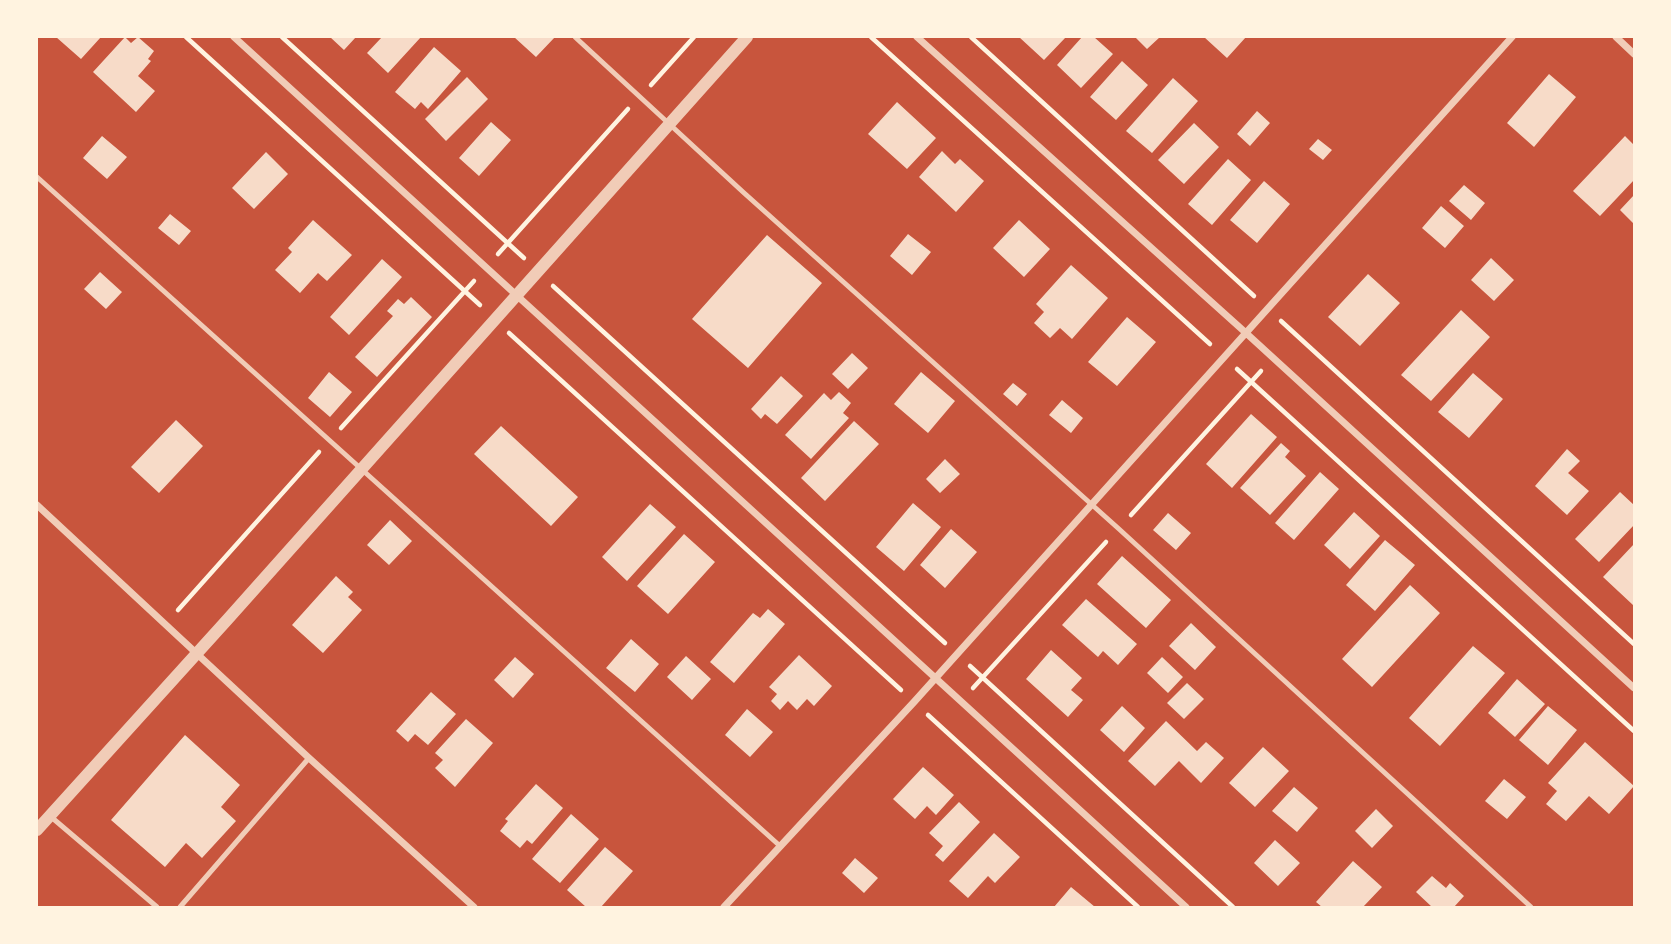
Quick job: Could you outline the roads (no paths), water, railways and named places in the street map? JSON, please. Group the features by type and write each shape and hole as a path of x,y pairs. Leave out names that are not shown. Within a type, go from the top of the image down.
{"street":[{"path":"234,37 1186,907"},
{"path":"37,830 747,37"},
{"path":"917,37 1246,332 1634,688"},
{"path":"724,907 914,702 1512,37"},
{"path":"1616,37 1634,54"},
{"path":"37,505 474,907"}],"lane":[{"path":"575,37 669,125 1119,529 1531,907"},
{"path":"37,177 780,846"},
{"path":"180,907 309,758"},
{"path":"49,816 157,907"}]}
